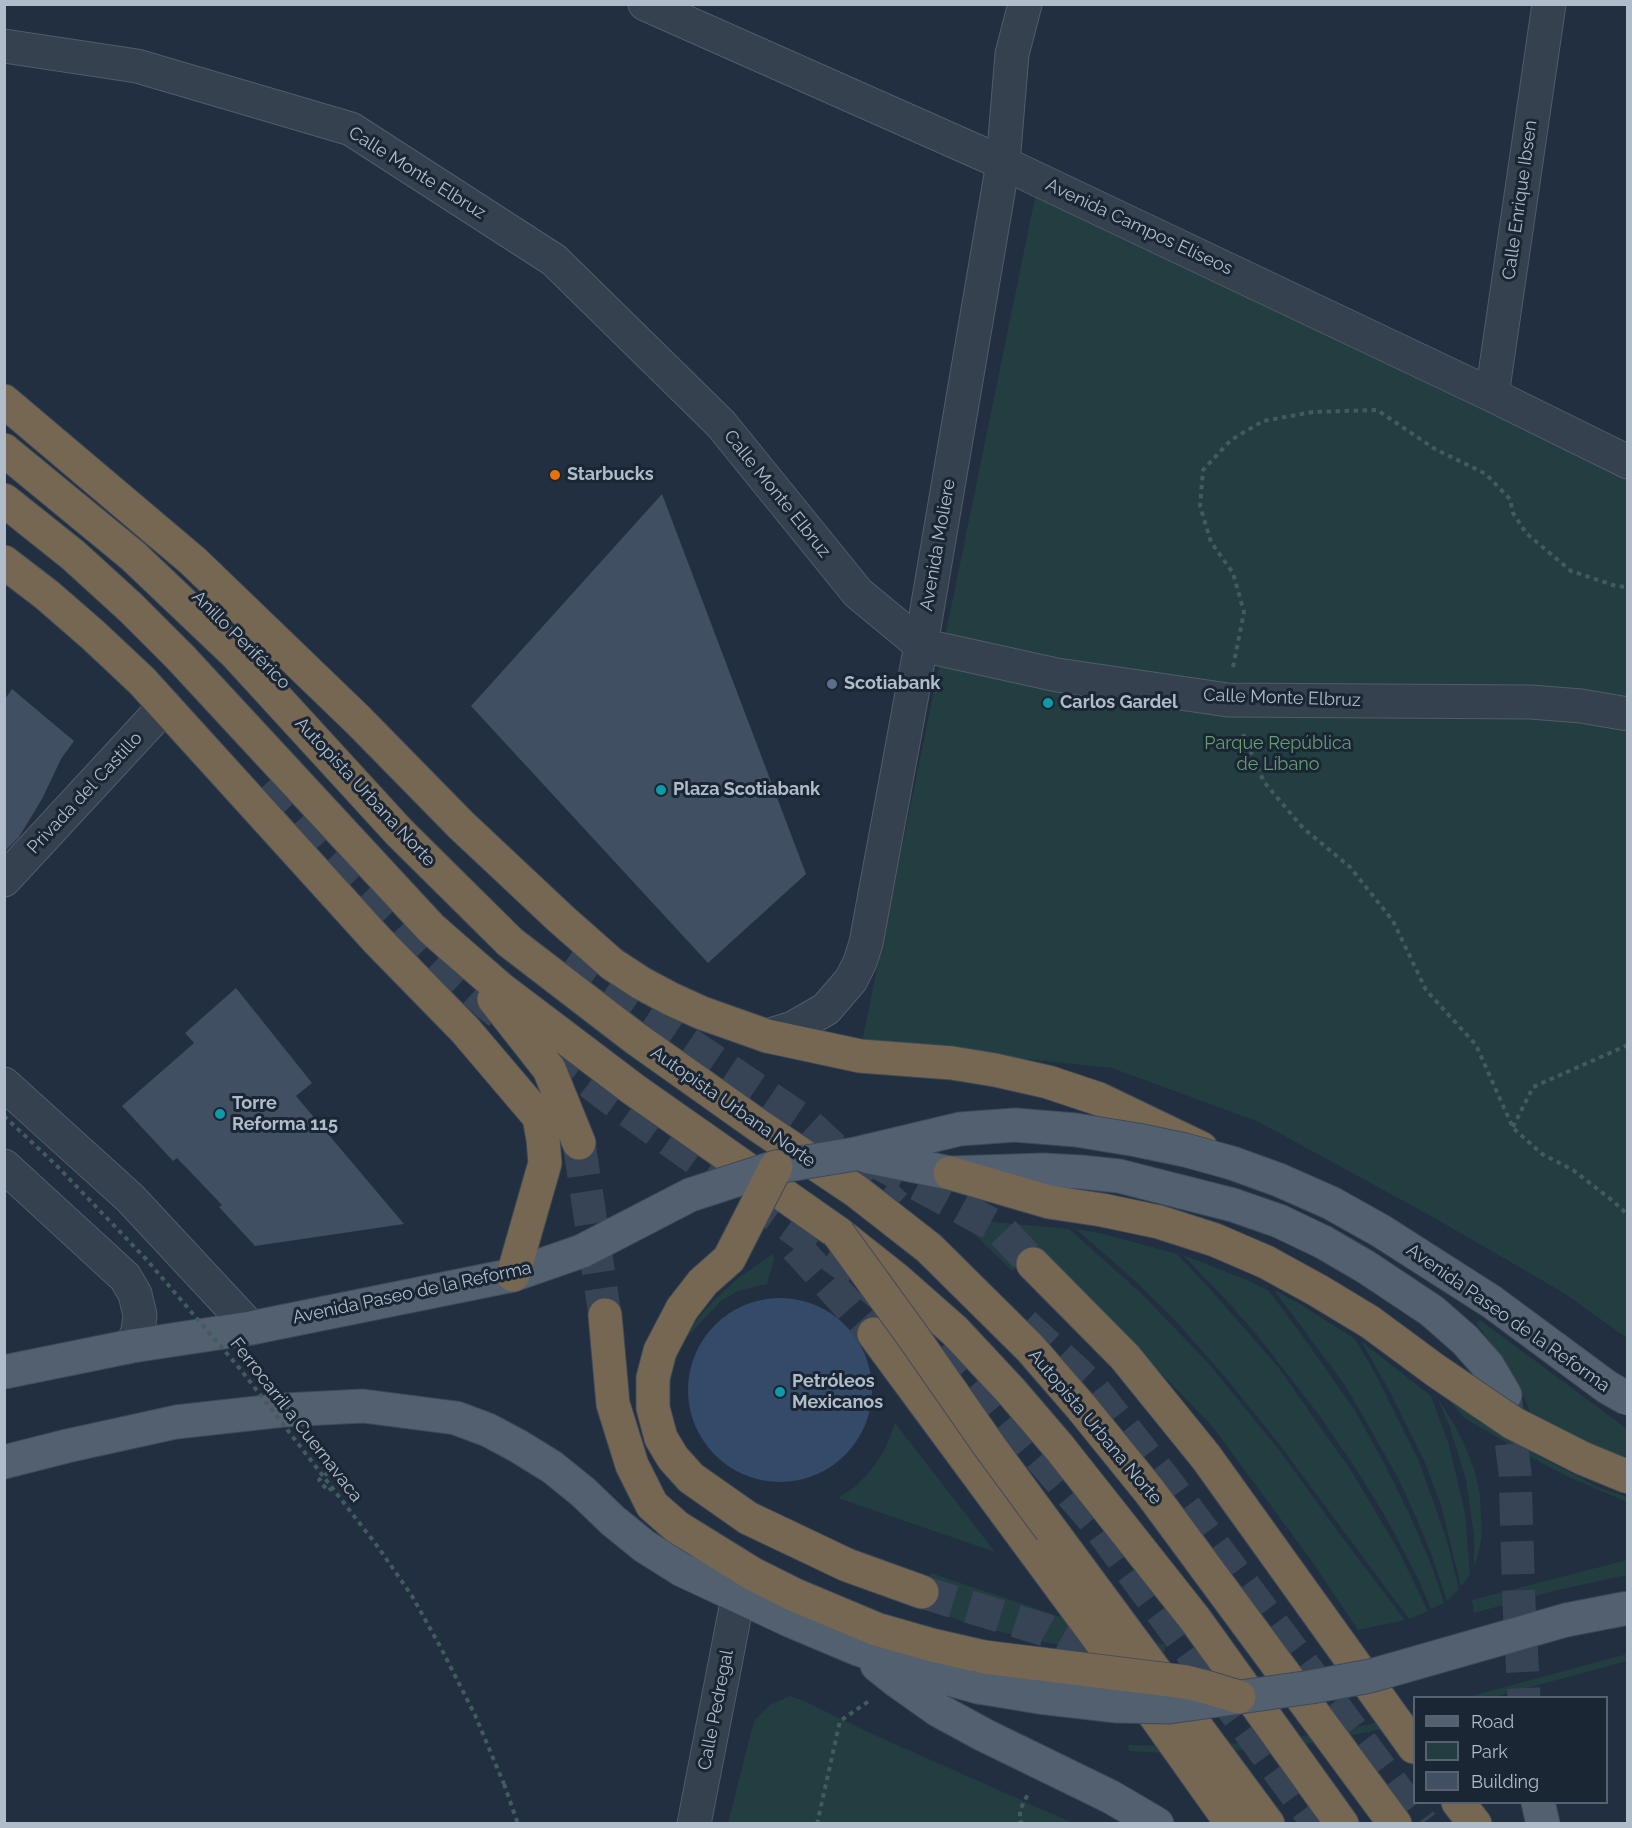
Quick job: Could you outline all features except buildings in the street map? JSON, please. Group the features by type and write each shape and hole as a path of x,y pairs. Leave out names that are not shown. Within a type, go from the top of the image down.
{"highway":[{"path":"4,401 192,561 358,720 461,825 612,964 671,999 702,1013 767,1036 860,1056 952,1063 1048,1082 1099,1099 1232,1163"},
{"name":"Anillo Periférico","path":"4,435 194,592 461,870 566,961"},
{"name":"Autopista Urbana Norte","path":"4,450 133,556 235,652 399,832 510,942 635,1038 856,1191 929,1248 1030,1348 1130,1467 1395,1824"},
{"path":"4,500 73,555 130,607 189,667 431,928 456,950 501,989 633,1089 838,1233 896,1279 955,1331 1059,1447 1196,1619 1342,1824"},
{"path":"4,521 116,620 269,780"},
{"path":"4,562 93,634 142,681 377,940 465,1030 539,1117 545,1163 513,1275"},
{"path":"456,950 549,1069 579,1143"},
{"path":"776,1167 729,1259 703,1282 682,1309 660,1351 653,1378 653,1408 661,1438 673,1458 691,1478 748,1518 846,1565 922,1592"},
{"path":"950,1173 1049,1202 1159,1222 1215,1240 1266,1262 1370,1322 1513,1423 1582,1458 1628,1477"},
{"path":"838,1233 990,1447 1268,1824"},
{"path":"1033,1264 1125,1358 1206,1457 1413,1746"},
{"path":"605,1315 614,1404 632,1465 652,1505 677,1527 704,1545 753,1574 795,1595 876,1629 932,1645 984,1657 1186,1682 1239,1697"},
{"path":"874,1334 1232,1824"},
{"path":"1459,1804 1475,1824"}],"main road":[{"name":"Avenida Paseo de la Reforma","path":"4,1372 132,1347 251,1328 513,1275 582,1251 690,1195 776,1167 855,1154 960,1129 1015,1125 1076,1130 1185,1150 1232,1163 1279,1180 1331,1203 1381,1231 1492,1302 1606,1387 1628,1400"},
{"path":"855,1154 950,1173 1043,1170 1119,1176 1233,1204 1279,1221 1323,1242 1366,1267 1432,1311 1465,1340 1488,1366 1505,1395"},
{"path":"4,1462 176,1422 284,1410 363,1406 456,1418 488,1430 552,1467 644,1546 682,1570 738,1597 858,1649 918,1670 978,1686 1039,1697 1117,1706 1169,1707 1311,1687 1370,1676 1566,1620 1628,1608"},
{"path":"858,1649 938,1710 1111,1797 1157,1824"},
{"path":"1538,1804 1543,1824"}],"street":[{"name":"Avenida Campos Elíseos","path":"645,4 1003,163 1628,462"},
{"name":"Avenida Moliere","path":"767,1036 793,1028 826,1009 851,980 866,943 921,645 1003,163 1012,54 1025,4"},
{"name":"Calle Enrique Ibsen","path":"1492,395 1549,4"},
{"name":"Calle Monte Elbruz","path":"4,46 137,66 351,129 554,260 721,424 858,593 921,645 1057,675 1228,700 1531,702 1581,706 1628,714"},
{"name":"Privada del Castillo","path":"4,880 165,706"},
{"path":"4,1084 130,1198 251,1328"},
{"path":"4,1166 125,1277 135,1294 140,1315 138,1331 132,1347"},
{"name":"Calle Pedregal","path":"694,1824 738,1597"}],"path":[{"path":"1628,587 1616,586 1571,571 1526,533 1513,513 1510,499 1486,474 1435,449 1377,410 1312,412 1263,421 1231,440 1203,470 1200,506 1211,542 1233,573 1244,612 1228,700 1264,782 1303,828 1350,867 1393,921 1426,990 1476,1045 1513,1128 1542,1154 1573,1170 1613,1200 1628,1215"},
{"path":"1513,1128 1533,1087 1628,1045"},
{"name":"Ferrocarril a Cuernavaca","path":"4,1116 57,1166 146,1259 242,1370 333,1487 412,1596 441,1648 475,1715 518,1824"},
{"path":"284,1410 330,1471 339,1483 328,1491 319,1480 330,1471"},
{"path":"818,1824 840,1721"},
{"path":"1014,1824 1021,1822 1020,1810 1031,1788"}],"green space":[{"name":"Parque República de Líbano","path":"1037,188 1627,478 1627,1338 1564,1293 1431,1216 1259,1122 1112,1068 862,1042"},
{"path":"961,1221 1069,1229 1141,1293 1209,1364 1280,1451 1405,1620 1358,1630 1311,1560 1212,1426 1157,1369 1036,1253 1012,1271"},
{"path":"1076,1229 1104,1234 1177,1254 1210,1289 1278,1367 1350,1469 1396,1546 1428,1611 1409,1619 1279,1444 1226,1378 1175,1320"},
{"path":"773,1254 774,1259 767,1284 738,1291 721,1301 685,1339 713,1301 738,1278"},
{"path":"1183,1255 1269,1291 1354,1409 1409,1513 1432,1567 1444,1603 1431,1609 1388,1521 1319,1415 1257,1335"},
{"path":"1274,1290 1355,1339 1377,1377 1419,1461 1447,1541 1459,1589 1447,1601 1431,1553 1399,1480 1344,1384"},
{"path":"1480,1320 1627,1429 1627,1459 1548,1425 1531,1414 1519,1385 1476,1323"},
{"path":"1361,1341 1431,1396 1449,1445 1465,1513 1470,1575 1461,1586 1441,1505 1426,1465 1389,1390"},
{"path":"1441,1390 1479,1421 1529,1451 1598,1487 1627,1497 1627,1502 1532,1458 1463,1417"},
{"path":"1438,1399 1465,1446 1475,1472 1480,1495 1482,1534 1474,1568 1474,1536 1466,1479"},
{"path":"895,1423 995,1552 838,1498 856,1486 871,1470 884,1451"},
{"path":"1627,1560 1627,1575 1558,1590 1474,1613 1472,1600"},
{"path":"931,1573 1076,1622 1166,1645 1164,1653 1072,1647 1033,1640 919,1608"},
{"path":"1627,1654 1627,1661 1498,1696 1472,1696"},
{"path":"790,1696 1073,1823 728,1823 754,1721 770,1705"},
{"path":"1413,1712 1413,1720 1369,1732 1305,1744 1230,1751 1166,1753 1129,1751 1128,1745 1229,1744 1299,1737 1371,1724"}],"water":[{"path":"780,1298 798,1299 815,1305 831,1313 845,1325 857,1339 865,1355 871,1372 871,1408 865,1425 857,1441 845,1455 831,1467 815,1475 798,1481 780,1482 762,1481 745,1475 729,1467 715,1455 703,1441 695,1425 689,1408 688,1390 689,1372 695,1355 703,1339 715,1325 729,1313 745,1305 762,1299"}],"tunnel":[{"path":"269,781 427,948 489,1005 609,1097 853,1271 956,1360 1094,1520 1318,1824"},
{"path":"566,961 805,1122 896,1206"},
{"path":"579,1143 605,1315"},
{"path":"875,1161 1000,1229 1033,1264"},
{"path":"796,1247 874,1334"},
{"path":"1024,1324 1089,1384 1164,1479 1422,1824"},
{"path":"1505,1395 1515,1472 1524,1696"},
{"path":"922,1592 1045,1630 1097,1658 1124,1681"}],"place":[{"name":"Starbucks","path":"555,475"},
{"name":"Scotiabank","path":"832,684"},
{"name":"Carlos Gardel","path":"1048,703"},
{"name":"Plaza Scotiabank","path":"661,790"},
{"name":"Torre Reforma 115","path":"220,1114"},
{"name":"Petróleos Mexicanos","path":"780,1392"}]}
